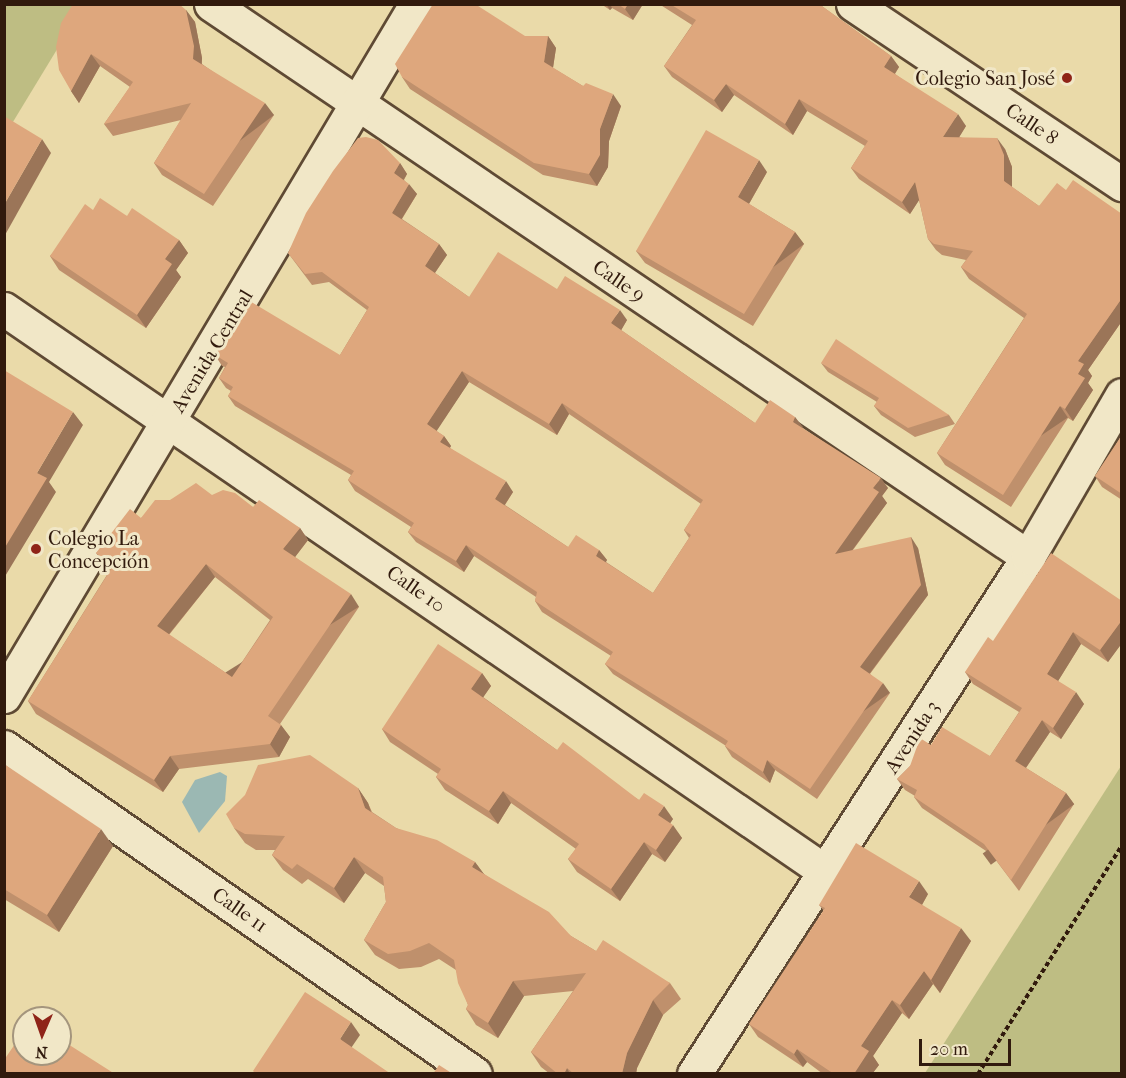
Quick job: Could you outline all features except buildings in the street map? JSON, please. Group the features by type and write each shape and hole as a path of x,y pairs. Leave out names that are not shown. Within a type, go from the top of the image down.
{"street":[{"name":"Calle 9","path":"211,4 1028,557"},
{"name":"Avenida Central","path":"4,696 171,420 416,4"},
{"name":"Calle 8","path":"853,4 1122,184"},
{"name":"Calle 10","path":"4,309 171,420 826,872"},
{"name":"Avenida 3","path":"694,1074 1028,557 1122,395"},
{"name":"Calle 11","path":"4,747 475,1074"}],"path":[{"path":"978,1074 1122,845"}],"shaded area":[{"path":"5,5 84,5 5,135"},
{"path":"1121,766 1121,1073 925,1073"}],"water":[{"path":"220,772 227,776 225,801 199,833 182,802 195,780"}],"place":[{"name":"Colegio San José","path":"1067,78"},
{"name":"Colegio La Concepción","path":"36,549"}]}
